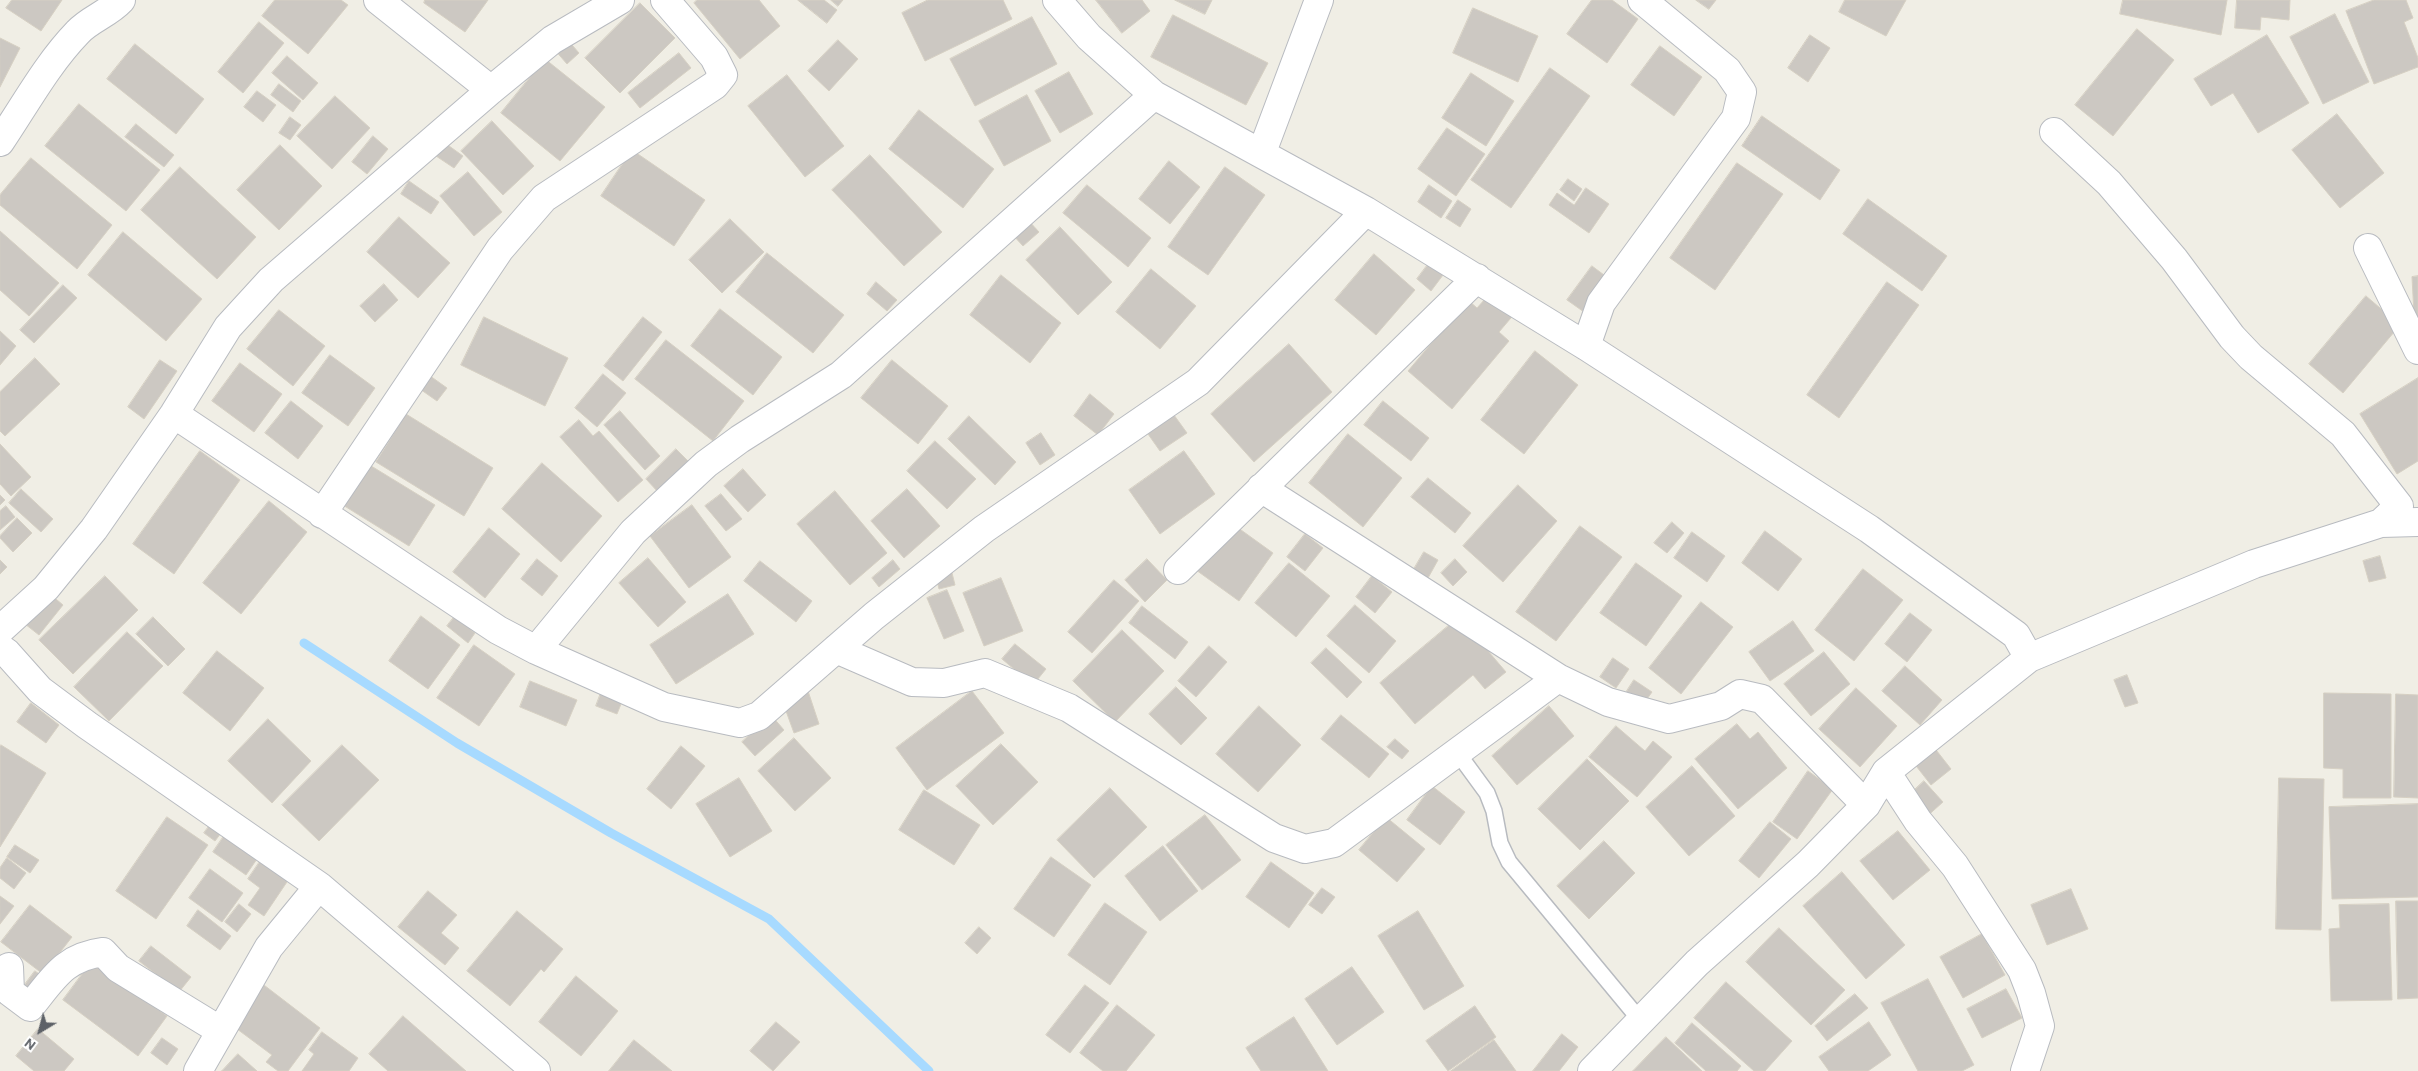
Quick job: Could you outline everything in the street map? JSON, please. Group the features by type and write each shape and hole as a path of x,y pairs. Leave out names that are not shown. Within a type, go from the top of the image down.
{"street":[{"path":"84,0 99,9 116,5"},
{"path":"378,0 491,90"},
{"path":"0,630 52,581 94,529 174,414 228,327 271,280 491,90 552,40 620,0"},
{"path":"322,514 500,249 544,198 715,85 723,75 714,57 665,0"},
{"path":"1057,0 1089,37 1154,95 1262,152 1366,211 1586,346 1869,530 2016,635 2029,658"},
{"path":"1262,152 1319,0"},
{"path":"1586,346 1601,304 1736,118 1742,92 1727,70 1642,0"},
{"path":"0,142 52,64 79,31 116,5"},
{"path":"536,650 633,532 706,464 740,439 841,375 1154,95"},
{"path":"2054,132 2110,183 2174,259 2232,337 2251,357 2343,434 2399,506 2382,523"},
{"path":"174,414 498,630 536,650 664,707 740,722 759,716 836,649 984,529 1198,382 1366,211"},
{"path":"2368,248 2418,350"},
{"path":"1178,570 1477,278"},
{"path":"1261,488 1558,678 1608,702 1669,719 1721,706 1740,694 1762,699 1866,805"},
{"path":"1592,1071 1697,963 1808,864 1866,805 1886,772 2029,658 2254,564 2382,523 2418,522"},
{"path":"0,648 7,653 40,690 86,725 319,886 536,1071"},
{"path":"836,649 912,682 944,683 985,672 1060,704 1274,838 1305,849 1334,843 1558,678"},
{"path":"1886,772 1918,821 1955,866 2022,970 2031,993 2040,1026 2025,1071"},
{"path":"198,1071 269,947 319,886"},
{"path":"0,972 9,967 10,992 30,1007 64,966 87,954 104,952 118,968 221,1031"}],"lane":[{"path":"1457,752 1487,793 1494,811 1500,843 1509,862 1640,1020"}],"building":[{"path":"12,0 62,0 41,31 6,8"},
{"path":"275,0 341,0 348,5 308,54 262,16"},
{"path":"425,0 488,0 465,32 424,3"},
{"path":"697,0 759,0 780,26 740,59 694,3"},
{"path":"798,0 824,0 837,10 827,23"},
{"path":"831,0 843,0 838,6"},
{"path":"928,0 1003,0 1012,19 925,61 902,13"},
{"path":"1096,0 1142,0 1150,11 1122,33"},
{"path":"1175,0 1212,0 1205,14"},
{"path":"1592,0 1612,0 1638,19 1607,63 1567,34"},
{"path":"1696,0 1716,0 1709,9"},
{"path":"1845,0 1906,0 1886,36 1839,12"},
{"path":"2123,0 2227,0 2221,35 2120,14"},
{"path":"2237,0 2290,0 2289,20 2261,17 2260,30 2235,28"},
{"path":"2374,0 2406,0 2413,18 2404,22 2418,58 2418,67 2374,84 2346,11"},
{"path":"640,3 675,38 620,93 585,58"},
{"path":"1473,8 1538,36 1518,82 1453,53"},
{"path":"2335,14 2369,82 2323,104 2290,37"},
{"path":"1173,15 1268,63 1246,105 1151,57"},
{"path":"1032,17 1057,64 975,106 950,59"},
{"path":"259,22 284,43 243,93 218,72"},
{"path":"2137,29 2174,60 2113,136 2075,105"},
{"path":"1810,35 1830,48 1808,82 1788,68"},
{"path":"2267,35 2309,103 2258,133 2233,93 2211,106 2194,79"},
{"path":"0,38 20,48 0,87"},
{"path":"566,38 579,53 567,64 554,49"},
{"path":"838,40 858,59 829,91 808,71"},
{"path":"135,44 204,99 176,134 107,79"},
{"path":"1660,46 1702,77 1674,116 1631,85"},
{"path":"679,53 691,68 640,108 628,93"},
{"path":"287,56 318,83 303,100 272,73"},
{"path":"545,59 605,107 560,161 501,113"},
{"path":"1550,68 1590,96 1511,208 1471,180"},
{"path":"1069,72 1093,114 1060,133 1035,91"},
{"path":"1471,73 1514,101 1486,146 1442,118"},
{"path":"787,75 844,146 805,177 748,106"},
{"path":"279,84 301,101 293,112 271,95"},
{"path":"257,91 276,105 263,122 244,107"},
{"path":"1027,95 1051,141 1004,166 979,121"},
{"path":"335,96 370,128 332,169 297,136"},
{"path":"79,104 160,170 126,211 45,146"},
{"path":"919,110 994,169 963,208 889,149"},
{"path":"2337,114 2384,173 2340,208 2292,150"},
{"path":"1762,116 1840,170 1820,200 1742,146"},
{"path":"290,117 301,125 290,140 279,133"},
{"path":"492,121 534,166 503,195 461,151"},
{"path":"136,124 174,155 164,167 125,137"},
{"path":"1447,128 1485,154 1456,196 1418,169"},
{"path":"373,136 388,149 367,174 352,162"},
{"path":"445,143 463,156 454,168 436,156"},
{"path":"280,145 322,186 279,230 237,190"},
{"path":"632,150 705,200 674,246 601,196"},
{"path":"870,155 942,232 904,266 832,190"},
{"path":"31,158 112,225 77,269 0,205 0,195"},
{"path":"1169,161 1200,187 1170,224 1139,199"},
{"path":"1737,163 1783,194 1715,290 1670,258"},
{"path":"180,167 256,237 217,279 141,210"},
{"path":"1225,167 1265,195 1208,275 1168,247"},
{"path":"468,172 502,212 474,236 440,196"},
{"path":"1568,179 1582,189 1574,201 1560,190"},
{"path":"409,181 439,202 431,214 401,194"},
{"path":"1087,185 1151,238 1128,267 1063,213"},
{"path":"1429,185 1452,201 1441,218 1418,202"},
{"path":"1586,188 1609,204 1589,233 1549,205 1557,193 1574,205"},
{"path":"1868,199 1947,256 1922,291 1843,234"},
{"path":"1458,200 1471,209 1460,227 1446,218"},
{"path":"399,217 450,263 418,298 367,252"},
{"path":"730,219 764,252 722,293 689,260"},
{"path":"1028,220 1039,232 1023,246 1012,234"},
{"path":"1060,227 1112,282 1078,315 1026,260"},
{"path":"0,231 59,283 29,316 0,290"},
{"path":"123,232 202,299 166,341 88,275"},
{"path":"767,253 844,315 813,353 736,292"},
{"path":"1374,254 1415,290 1376,335 1335,300"},
{"path":"1429,263 1443,275 1431,291 1417,279"},
{"path":"1592,266 1608,278 1584,312 1567,300"},
{"path":"1151,269 1196,306 1160,349 1116,312"},
{"path":"1001,275 1061,323 1030,363 970,315"},
{"path":"2418,276 2418,333 2415,333 2412,277"},
{"path":"876,282 897,300 887,311 867,294"},
{"path":"1887,282 1919,305 1839,418 1807,395"},
{"path":"384,284 398,300 375,322 360,306"},
{"path":"63,285 77,298 34,343 20,330"},
{"path":"2366,296 2400,325 2343,393 2309,364"},
{"path":"1499,298 1516,312 1499,332 1509,341 1452,409 1408,371 1468,300 1477,308 1485,299 1492,305"},
{"path":"720,309 782,357 753,395 691,346"},
{"path":"279,310 325,346 293,386 247,349"},
{"path":"484,317 568,358 545,406 461,365"},
{"path":"643,317 662,332 623,381 604,366"},
{"path":"0,331 16,346 0,365"},
{"path":"666,340 744,401 713,441 635,379"},
{"path":"1289,344 1332,392 1254,462 1211,414"},
{"path":"1535,351 1578,385 1524,454 1481,420"},
{"path":"330,355 375,388 348,426 302,393"},
{"path":"35,358 60,384 5,436 0,431 0,392"},
{"path":"160,360 177,371 144,419 128,407"},
{"path":"892,360 948,406 918,444 861,398"},
{"path":"240,363 282,394 254,432 212,401"},
{"path":"426,373 447,388 437,401 417,387"},
{"path":"603,374 626,393 597,427 575,408"},
{"path":"2418,378 2418,461 2397,474 2360,414"},
{"path":"1090,394 1114,414 1098,435 1074,416"},
{"path":"291,401 323,426 298,459 265,433"},
{"path":"1383,401 1429,438 1411,461 1364,425"},
{"path":"620,411 660,456 645,470 604,425"},
{"path":"406,414 493,468 464,516 376,462"},
{"path":"1174,415 1187,433 1160,451 1148,434"},
{"path":"969,416 1016,462 995,485 948,439"},
{"path":"579,420 593,436 599,431 643,480 618,502 560,437"},
{"path":"1041,433 1055,455 1040,465 1026,443"},
{"path":"1348,434 1402,478 1363,527 1309,483"},
{"path":"935,441 976,479 947,509 907,471"},
{"path":"0,444 31,477 11,496 0,484"},
{"path":"676,449 689,462 658,492 646,479"},
{"path":"200,451 240,480 174,574 133,544"},
{"path":"1184,451 1215,494 1160,534 1129,490"},
{"path":"363,461 435,505 409,546 338,502"},
{"path":"542,463 602,516 561,562 502,509"},
{"path":"743,469 766,495 748,512 724,486"},
{"path":"1428,478 1471,513 1455,533 1411,497"},
{"path":"1518,485 1557,521 1503,582 1463,546"},
{"path":"21,489 53,519 41,532 9,503"},
{"path":"907,489 940,526 904,558 871,521"},
{"path":"835,491 887,553 850,585 797,524"},
{"path":"721,494 742,519 726,531 705,506"},
{"path":"0,495 5,500 0,505"},
{"path":"269,501 307,532 241,614 203,583"},
{"path":"692,505 731,557 689,588 650,536"},
{"path":"6,506 15,517 0,530 0,511"},
{"path":"17,518 32,533 13,552 0,536"},
{"path":"1230,522 1273,553 1239,601 1196,570"},
{"path":"1672,522 1684,533 1667,553 1654,543"},
{"path":"1580,526 1622,557 1556,641 1516,612"},
{"path":"489,528 520,554 485,598 453,572"},
{"path":"1765,531 1802,559 1778,591 1742,563"},
{"path":"1692,532 1725,556 1707,582 1674,558"},
{"path":"1305,534 1323,548 1305,571 1287,557"},
{"path":"1424,552 1438,560 1428,578 1414,569"},
{"path":"2380,556 2386,578 2369,582 2363,561"},
{"path":"648,558 686,602 658,627 619,583"},
{"path":"537,559 558,576 542,596 521,579"},
{"path":"1147,559 1167,580 1145,602 1125,580"},
{"path":"1455,559 1467,572 1453,586 1441,573"},
{"path":"0,560 7,567 0,574"},
{"path":"893,560 900,569 879,587 872,578"},
{"path":"760,561 812,601 796,622 744,581"},
{"path":"1289,563 1330,596 1296,637 1255,603"},
{"path":"1636,563 1682,596 1646,646 1600,613"},
{"path":"951,569 955,585 939,589 935,573"},
{"path":"1863,569 1903,600 1854,661 1815,630"},
{"path":"105,576 138,610 73,674 39,640"},
{"path":"1372,576 1392,592 1375,613 1356,597"},
{"path":"1001,578 1023,631 984,646 963,593"},
{"path":"1114,580 1139,601 1092,653 1068,632"},
{"path":"947,590 964,631 944,639 927,598"},
{"path":"50,594 63,605 39,635 25,624"},
{"path":"728,594 754,634 676,684 650,645"},
{"path":"1701,602 1733,627 1681,694 1649,668"},
{"path":"1355,605 1396,641 1369,673 1327,636"},
{"path":"1142,606 1188,642 1175,659 1129,623"},
{"path":"1910,613 1932,630 1907,662 1885,644"},
{"path":"421,616 460,645 428,689 389,661"},
{"path":"455,616 475,633 468,643 447,626"},
{"path":"153,617 185,649 168,666 136,634"},
{"path":"1459,617 1506,672 1485,689 1473,675 1415,724 1380,683"},
{"path":"1793,621 1814,651 1770,681 1749,652"},
{"path":"1122,630 1164,671 1115,722 1073,681"},
{"path":"127,632 163,666 109,721 74,687"},
{"path":"1015,644 1046,669 1033,685 1002,659"},
{"path":"474,645 515,674 479,726 437,698"},
{"path":"1209,646 1227,662 1196,697 1178,681"},
{"path":"1326,648 1362,682 1347,698 1311,663"},
{"path":"217,651 264,688 230,731 183,693"},
{"path":"1824,652 1850,684 1811,716 1784,684"},
{"path":"1613,658 1629,669 1616,688 1600,677"},
{"path":"1905,666 1942,700 1920,725 1882,691"},
{"path":"2127,675 2138,703 2125,707 2114,680"},
{"path":"1634,680 1652,692 1642,706 1625,694"},
{"path":"530,681 577,700 566,726 520,707"},
{"path":"1176,687 1207,718 1181,745 1149,714"},
{"path":"1856,688 1897,726 1860,767 1819,729"},
{"path":"602,690 623,699 617,714 596,706"},
{"path":"808,691 819,724 794,733 782,700"},
{"path":"972,691 1004,733 927,790 896,748"},
{"path":"2324,693 2391,694 2391,798 2343,798 2343,769 2324,768"},
{"path":"2396,694 2418,695 2418,798 2394,797"},
{"path":"31,703 59,725 46,743 17,722"},
{"path":"1259,706 1301,745 1258,792 1216,754"},
{"path":"1549,706 1574,736 1517,785 1492,756"},
{"path":"771,715 784,730 755,756 742,742"},
{"path":"1341,715 1389,754 1369,778 1321,739"},
{"path":"268,719 311,761 272,803 228,761"},
{"path":"1737,724 1750,739 1758,732 1787,768 1738,809 1695,759"},
{"path":"1616,726 1645,751 1653,741 1672,757 1637,797 1589,757"},
{"path":"794,738 831,778 795,811 758,771"},
{"path":"1395,739 1409,751 1402,759 1387,747"},
{"path":"1001,744 1038,782 993,825 956,786"},
{"path":"342,745 379,780 319,841 282,805"},
{"path":"0,746 46,773 0,847"},
{"path":"681,746 705,766 671,809 647,789"},
{"path":"1933,746 1951,769 1931,785 1913,762"},
{"path":"1587,759 1629,801 1580,850 1538,809"},
{"path":"1692,766 1735,816 1689,856 1646,807"},
{"path":"1808,771 1833,789 1797,839 1773,822"},
{"path":"739,778 772,831 730,857 696,804"},
{"path":"2279,778 2324,779 2321,930 2276,929"},
{"path":"1924,781 1943,802 1924,819 1905,799"},
{"path":"1432,786 1465,812 1440,845 1407,820"},
{"path":"1110,788 1147,827 1094,878 1057,840"},
{"path":"924,790 980,825 954,865 899,830"},
{"path":"2418,804 2418,897 2332,899 2329,807"},
{"path":"1205,815 1241,860 1202,890 1166,845"},
{"path":"167,817 208,845 156,919 116,891"},
{"path":"1386,817 1425,849 1397,882 1359,850"},
{"path":"1770,822 1791,839 1759,878 1739,861"},
{"path":"210,825 221,833 215,841 204,833"},
{"path":"1898,831 1930,870 1893,900 1860,861"},
{"path":"226,833 259,856 246,875 213,852"},
{"path":"1604,841 1635,873 1589,919 1557,886"},
{"path":"15,845 39,860 30,873 7,857"},
{"path":"1163,846 1198,891 1160,921 1125,876"},
{"path":"263,857 291,876 264,916 248,905 260,888 248,879"},
{"path":"1051,857 1091,885 1054,937 1014,909"},
{"path":"7,858 26,873 14,889 0,878 0,868"},
{"path":"1271,862 1314,893 1289,928 1246,897"},
{"path":"210,869 243,893 222,922 189,898"},
{"path":"1842,872 1905,945 1866,979 1803,906"},
{"path":"1322,888 1335,897 1322,914 1309,905"},
{"path":"2071,889 2088,929 2047,945 2031,905"},
{"path":"428,891 457,915 441,933 459,948 445,965 398,927"},
{"path":"0,896 14,906 0,924"},
{"path":"2396,901 2418,901 2418,998 2398,999"},
{"path":"1105,903 1147,932 1110,985 1068,955"},
{"path":"239,904 251,914 237,932 225,922"},
{"path":"2389,904 2392,1000 2331,1001 2329,929 2340,928 2339,905"},
{"path":"30,905 72,937 43,974 1,942"},
{"path":"198,910 231,936 220,950 187,926"},
{"path":"517,911 563,949 544,972 541,969 510,1006 467,971"},
{"path":"1418,911 1464,986 1424,1010 1378,936"},
{"path":"979,927 991,938 977,954 965,943"},
{"path":"1779,928 1845,990 1811,1025 1746,962"},
{"path":"1982,934 2005,975 1963,998 1940,957"},
{"path":"151,946 191,977 179,992 139,961"},
{"path":"92,961 167,1016 138,1056 63,1000"},
{"path":"1352,967 1384,1012 1337,1045 1305,999"},
{"path":"35,971 46,979 34,995 23,987"},
{"path":"576,976 618,1011 581,1056 539,1022"},
{"path":"1928,979 1974,1065 1962,1071 1918,1071 1881,1003"},
{"path":"260,982 320,1028 288,1071 278,1071 266,1062 272,1055 229,1023"},
{"path":"1726,982 1792,1041 1765,1071 1754,1071 1694,1018"},
{"path":"1085,985 1109,1003 1070,1053 1046,1035"},
{"path":"2006,989 2022,1018 1982,1038 1967,1009"},
{"path":"1855,994 1868,1008 1827,1041 1815,1026"},
{"path":"1117,1005 1155,1035 1126,1071 1103,1071 1080,1053"},
{"path":"1475,1006 1496,1037 1448,1071 1426,1041"},
{"path":"403,1016 466,1071 388,1071 369,1054"},
{"path":"1294,1017 1328,1071 1261,1071 1246,1048"},
{"path":"776,1022 800,1042 773,1071 750,1051"},
{"path":"1869,1022 1891,1055 1868,1071 1829,1071 1819,1057"},
{"path":"1692,1023 1741,1066 1737,1071 1706,1071 1675,1043"},
{"path":"38,1029 74,1059 64,1071 34,1071 16,1056"},
{"path":"322,1032 358,1058 349,1071 302,1071 314,1054 309,1050"},
{"path":"1562,1034 1578,1047 1559,1071 1533,1071"},
{"path":"1666,1037 1702,1071 1633,1071"},
{"path":"162,1038 178,1049 167,1065 151,1053"},
{"path":"634,1040 672,1071 609,1071"},
{"path":"1494,1040 1516,1071 1451,1071"},
{"path":"238,1054 257,1071 222,1071"}],"waterway":[{"path":"304,643 457,743 611,833 769,919 929,1071"}]}
